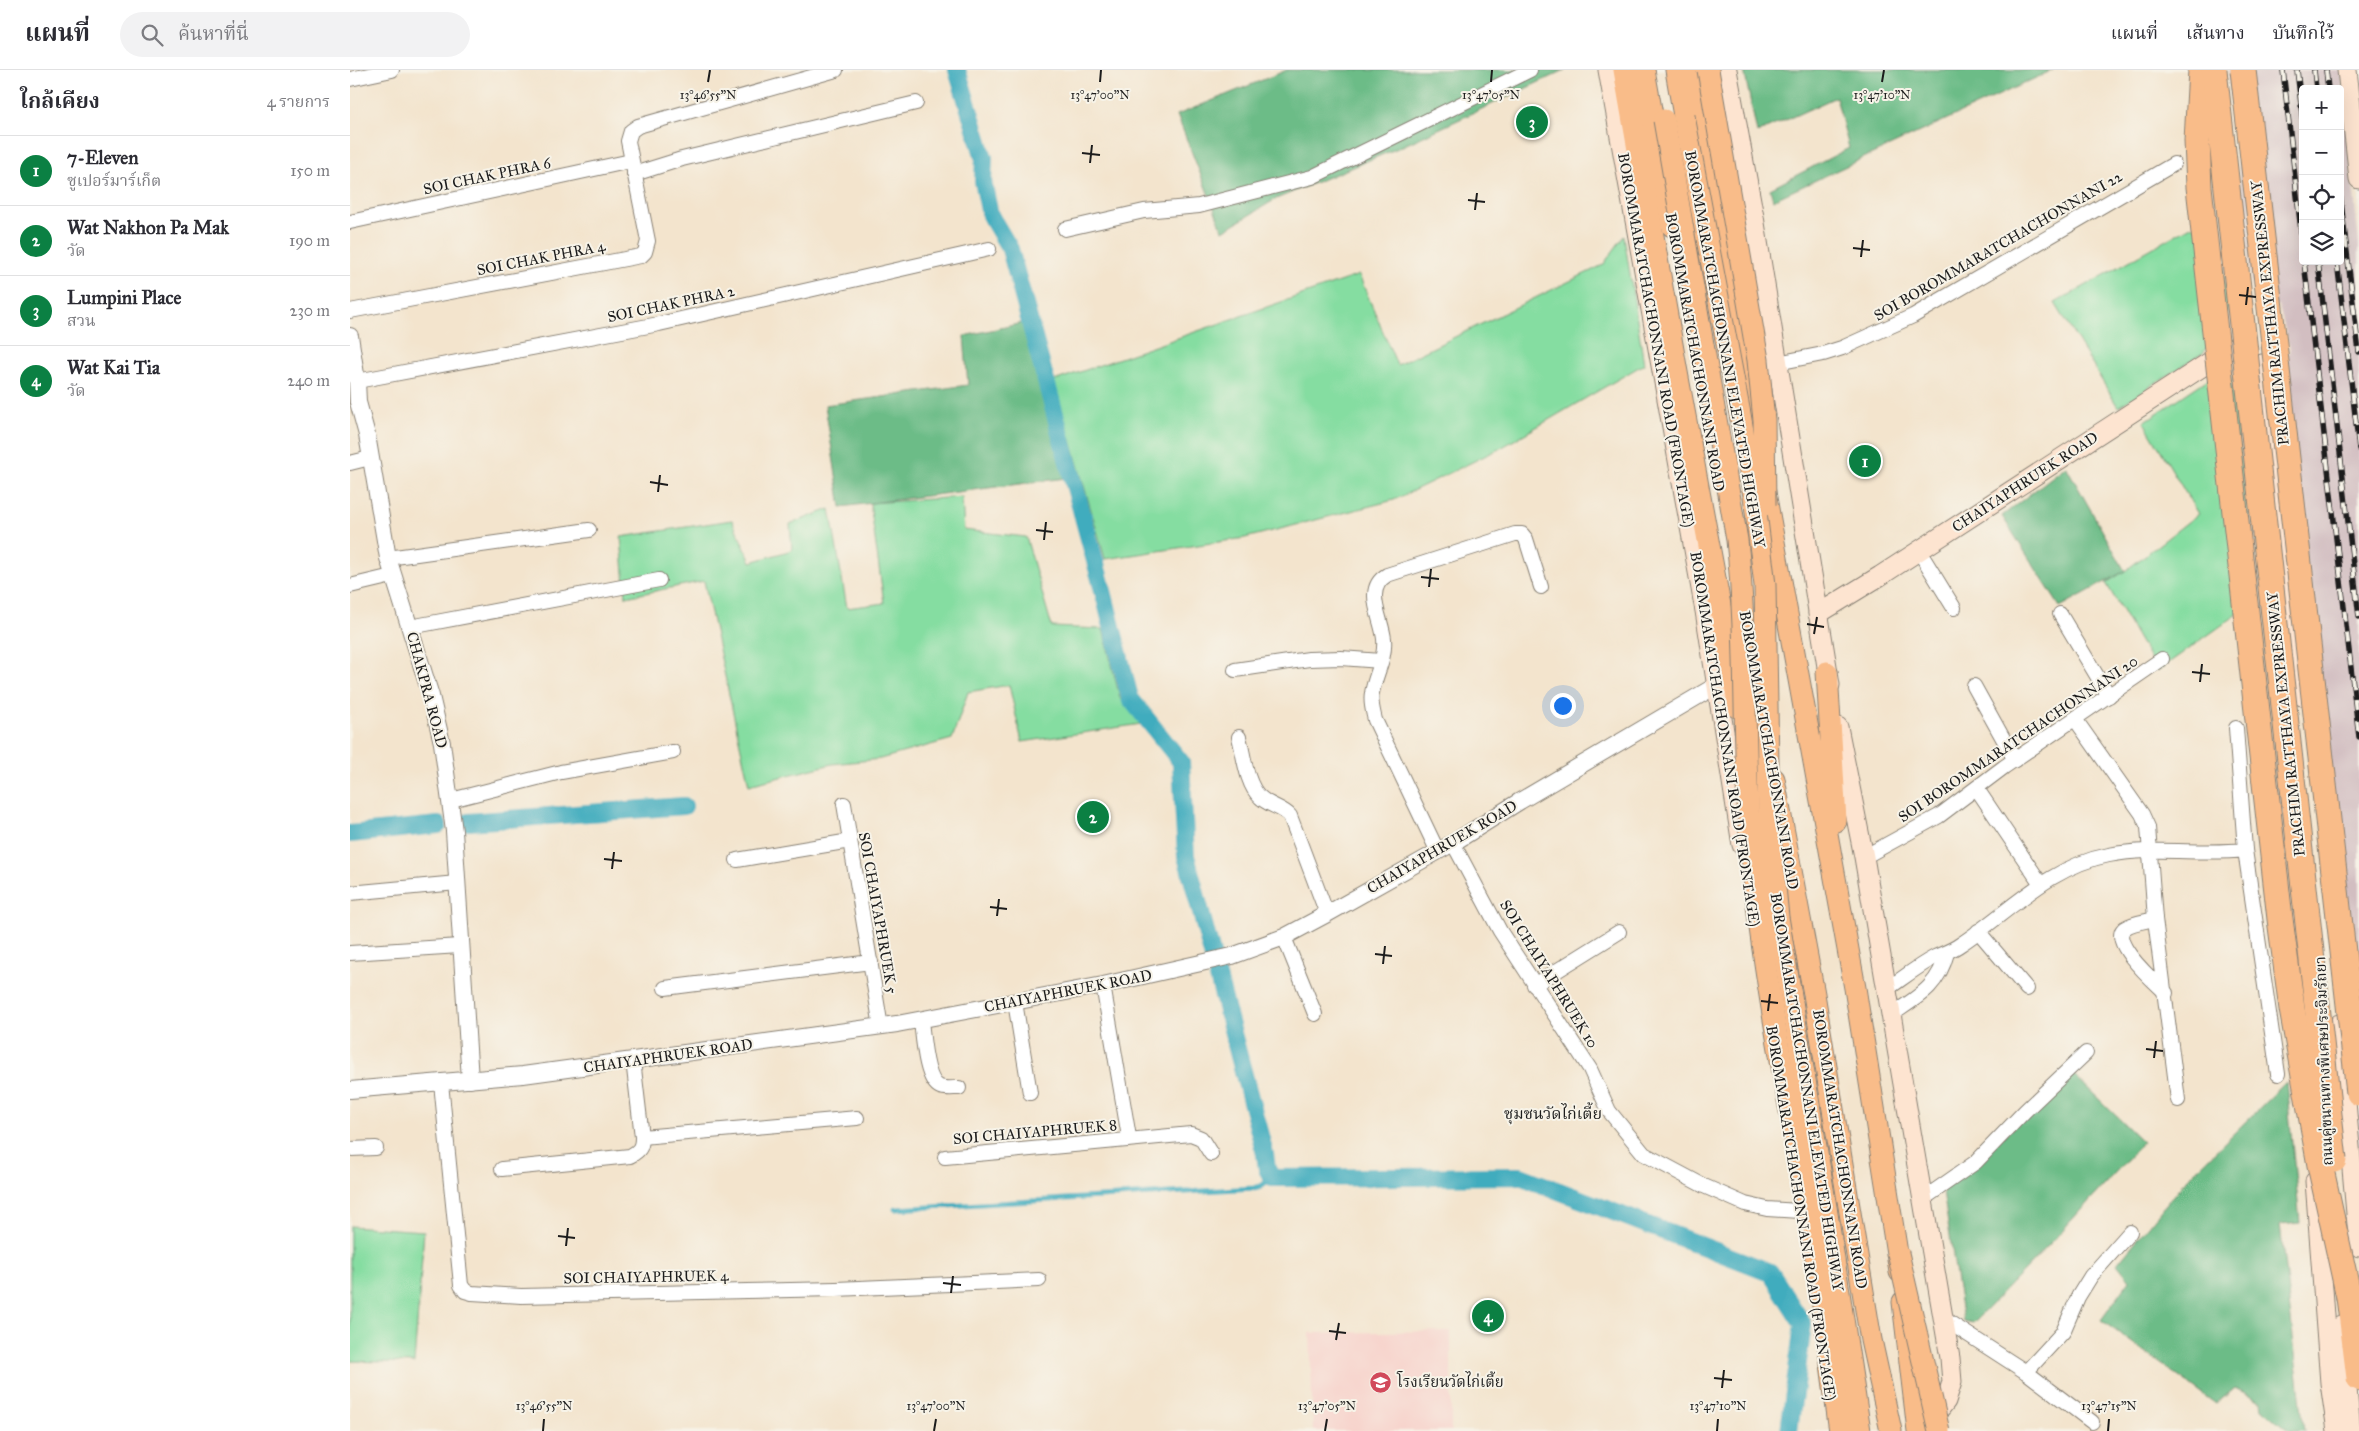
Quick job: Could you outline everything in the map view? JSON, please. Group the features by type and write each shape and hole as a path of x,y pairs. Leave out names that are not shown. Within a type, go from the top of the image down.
{"highway":[{"path":"2201,70 2197,141 2199,187 2280,919 2306,1093 2349,1296"},
{"name":"PRACHIM RATTHAYA EXPRESSWAY","path":"2214,70 2359,1378"},
{"name":"PRACHIM RATTHAYA EXPRESSWAY","path":"2243,70 2359,1093"}],"main road":[{"name":"BOROMMARATCHACHONNANI ROAD (FRONTAGE)","path":"1608,70 1717,685 1832,1410 1842,1431"},
{"path":"1624,70 1676,367 1745,737"},
{"name":"BOROMMARATCHACHONNANI ROAD","path":"1644,70 1814,994 1871,1340 1891,1431"},
{"name":"BOROMMARATCHACHONNANI ELEVATED HIGHWAY","path":"1655,70 1674,118 1740,414 1754,496 1765,585 1767,771 1772,871 1860,1431"},
{"name":"BOROMMARATCHACHONNANI ELEVATED HIGHWAY","path":"1676,70 1674,118 1737,540 1743,596 1745,737 1749,831 1758,917 1810,1220 1842,1431"},
{"path":"1693,70 1790,636 1855,988 1898,1253 1939,1431"},
{"path":"1708,70 1759,368 1765,459 1765,585"},
{"path":"1727,70 1827,672 1864,857 1950,1358 1952,1382 1946,1401 1932,1422 1918,1431 1906,1341 1898,1253"},
{"path":"2195,70 2218,161 2239,318"},
{"path":"2347,70 2359,179"},
{"path":"2254,313 2262,314 2270,318 2279,331 2279,347 2275,354 2257,364 2239,360 2230,348 2230,332 2239,318 2254,313"},
{"name":"CHAIYAPHRUEK ROAD","path":"1818,614 1919,551 2230,348"},
{"path":"2257,364 2335,980 2359,1247"},
{"name":"ถนนคู่ขนานทางพิเศษประจิมรัถยา","path":"2257,364 2254,402 2325,981 2328,1195 2351,1431"},
{"path":"1827,672 1841,910"},
{"path":"1742,843 1803,935"},
{"path":"2325,981 2315,1188 2330,1383 2337,1431"},
{"path":"1871,1340 1879,1431"}],"street":[{"path":"350,79 392,70"},
{"path":"633,168 629,135 638,126 836,70"},
{"path":"1066,229 1144,211 1199,206 1312,176 1530,70"},
{"name":"SOI CHAK PHRA 6","path":"350,222 682,159 916,103"},
{"name":"SOI BOROMMARATCHACHONNANI 22","path":"1777,363 1823,354 1842,348 1914,316 2174,164"},
{"name":"SOI CHAK PHRA 4","path":"350,311 641,256 645,252 648,241 633,168"},
{"name":"SOI CHAK PHRA 2","path":"357,381 659,324 989,249"},
{"name":"CHAKPRA ROAD","path":"350,336 357,381 354,402 367,435 392,576 434,706 442,743 451,800 470,1080"},
{"path":"350,463 370,458"},
{"path":"388,558 589,530"},
{"path":"1438,852 1375,720 1371,694 1381,661 1384,639 1375,592 1378,580 1387,575 1515,534 1522,534 1526,539 1541,587"},
{"path":"1919,551 1954,608"},
{"path":"350,586 392,576"},
{"path":"410,627 660,580"},
{"path":"2060,614 2109,696"},
{"path":"1235,670 1309,658 1381,661"},
{"name":"SOI BOROMMARATCHACHONNANI 20","path":"1864,857 1939,816 2015,760 2162,659"},
{"name":"CHAIYAPHRUEK ROAD","path":"350,1090 470,1080 921,1021 1103,985 1232,956 1284,937 1454,844 1520,801 1717,685"},
{"path":"1974,686 2015,760"},
{"path":"2075,719 2142,814 2148,827 2155,919 2166,993 2178,1100"},
{"path":"2236,728 2245,850 2278,1074"},
{"path":"1239,737 1252,786 1260,797 1284,809 1290,816 1327,914"},
{"path":"451,800 561,772 673,752"},
{"path":"1977,789 2041,884"},
{"name":"SOI CHAIYAPHRUEK 5","path":"844,804 881,1027"},
{"path":"737,860 850,841"},
{"name":"SOI CHAIYAPHRUEK 10","path":"1454,844 1500,931 1590,1069 1609,1112 1644,1154 1704,1186 1744,1204 1767,1209 1799,1211"},
{"path":"1887,989 1936,957 1948,953 2041,884 2066,870 2106,855 2132,850 2226,852 2245,850"},
{"path":"350,893 457,883"},
{"path":"2155,919 2125,927 2121,932 2121,940 2138,966 2166,993"},
{"path":"1978,931 2027,989"},
{"path":"1534,985 1619,932"},
{"path":"1284,937 1315,1014"},
{"path":"350,953 460,946"},
{"path":"1891,1015 1929,989 1939,975 1948,953"},
{"path":"665,988 871,962"},
{"name":"SOI CHAIYAPHRUEK 8","path":"1103,985 1129,1137 1127,1140"},
{"path":"1015,1002 1030,1093"},
{"path":"921,1021 929,1071 934,1083 941,1087 959,1088"},
{"path":"1923,1199 1976,1162 2025,1111 2086,1053"},
{"path":"502,1170 630,1156 638,1152 642,1145 642,1137 633,1060"},
{"name":"SOI CHAIYAPHRUEK 4","path":"440,1083 461,1285 465,1291 472,1294 540,1296 836,1289 1039,1280"},
{"path":"642,1137 857,1118"},
{"name":"SOI CHAIYAPHRUEK 8","path":"945,1157 1191,1134 1201,1138 1211,1154"},
{"path":"350,1149 376,1148"},
{"path":"2026,1372 2059,1338 2069,1321 2078,1297 2091,1276 2130,1232"},
{"path":"1944,1320 2026,1372 2092,1422"}],"shaded area":[{"path":"2228,70 2341,70 2343,85 2299,85 2299,265 2344,265 2344,99 2359,244 2359,1168 2285,369 2290,348 2279,307 2252,291"},
{"name":"โรงเรียนวัดไก่เตี้ย","path":"1451,1331 1451,1431 1313,1431 1310,1333"}],"green space":[{"path":"1287,70 1565,70 1398,148 1276,199 1223,231 1177,115"},
{"path":"1744,70 2053,70 1773,200 1770,189 1849,148 1836,97 1757,133"},
{"path":"2214,224 2229,305 2225,319 2203,353 2118,407 2055,303 2191,226"},
{"path":"1624,236 1644,364 1499,449 1394,500 1245,538 1105,559 1054,381 1359,275 1397,365 1603,265"},
{"path":"1023,323 1066,478 841,507 825,405 968,385 964,336"},
{"path":"2229,365 2259,599 2157,671 2106,583 2125,571 2198,514 2144,422"},
{"path":"2066,466 2125,571 2060,607 2002,516"},
{"path":"962,497 964,530 1026,537 1052,627 1103,629 1120,698 1141,724 1022,742 1009,685 968,692 952,739 880,759 832,764 749,785 704,581 626,597 621,537 732,520 751,562 792,550 790,524 830,509 847,608 884,603 870,503"},
{"path":"2073,1074 2143,1142 2049,1245 1973,1323 1963,1321 1943,1191"},
{"path":"2286,1082 2300,1223 2280,1225 2304,1431 2289,1431 2262,1408 2261,1401 2235,1388 2216,1404 2101,1320 2130,1280 2117,1264 2185,1181"},
{"path":"350,1226 424,1231 414,1363 350,1361"}],"waterway":[{"path":"957,70 984,158 983,181 990,215 1010,249 1101,583 1130,698 1181,762 1186,856 1265,1154 1267,1169 1272,1178 1520,1176 1770,1272 1803,1324 1789,1431"},
{"path":"468,822 684,806"},
{"path":"350,834 438,825"},
{"path":"895,1209 1254,1188 1261,1186 1272,1178"}],"railway":[{"path":"2283,70 2300,220"},
{"path":"2297,70 2299,87"},
{"path":"2314,70 2316,85"},
{"path":"2326,70 2328,85"},
{"path":"2343,220 2359,352"},
{"path":"2304,265 2359,737"},
{"path":"2318,265 2359,617"},
{"path":"2337,265 2359,449"}],"place":[{"name":"Lumpini Place","path":"1532,122"},
{"name":"7-Eleven","path":"1865,461"},
{"name":"Wat Nakhon Pa Mak","path":"1093,817"},
{"name":"Wat Kai Tia","path":"1488,1316"},
{"name":"โรงเรียนวัดไก่เตี้ย","path":"1381,1382"}],"district":[{"name":"ชุมชนวัดไก่เตี้ย","path":"1553,1113"}]}
